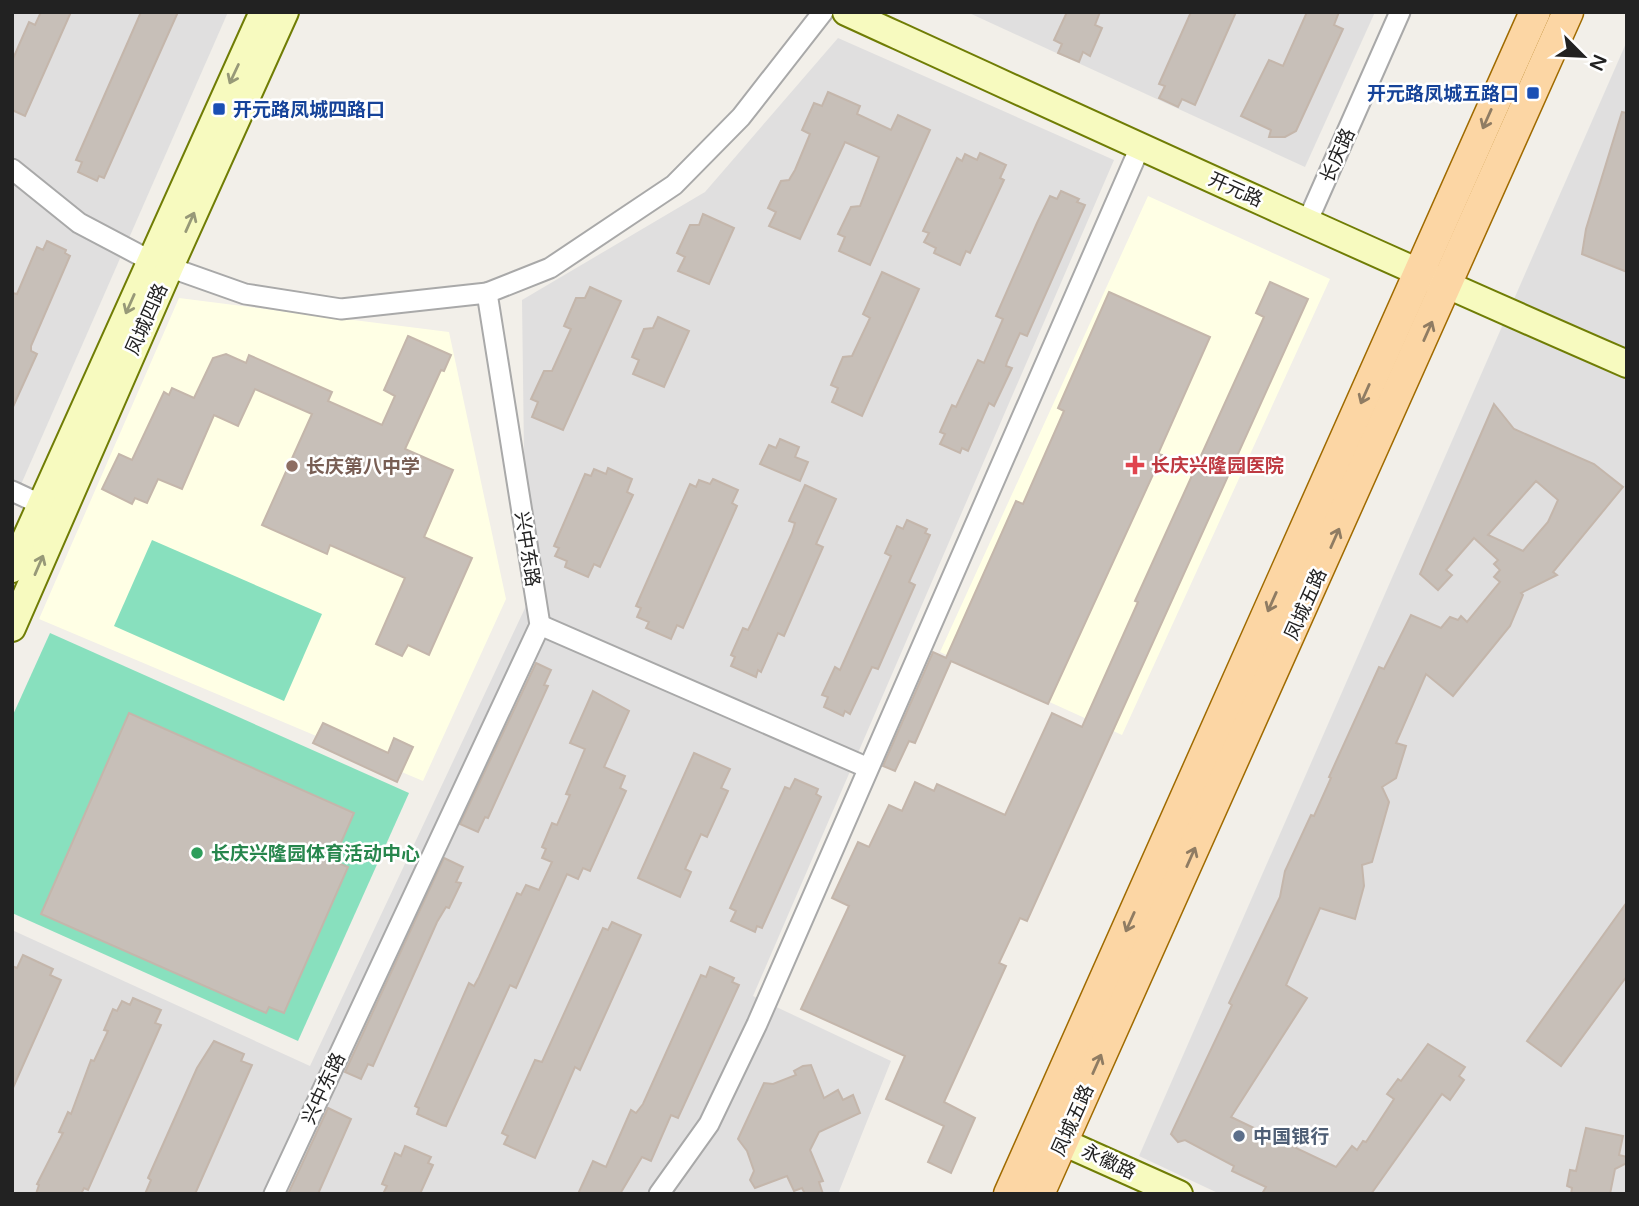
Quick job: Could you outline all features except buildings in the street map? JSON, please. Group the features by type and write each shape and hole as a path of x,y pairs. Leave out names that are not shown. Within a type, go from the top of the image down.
{"main road":[{"name":"凤城五路","path":"1039,1194 1050,1136 1418,274 1535,12"},
{"name":"凤城五路","path":"1009,1194 1050,1136 1448,286 1568,12"}],"street":[{"name":"凤城四路","path":"12,628 263,12"},
{"name":"凤城四路","path":"12,569 40,504 285,12"},
{"path":"12,169 79,223 159,264 245,294 341,309 487,293 550,268 674,185 741,117 823,12"},
{"name":"开元路","path":"846,12 1140,147 1308,220 1418,274 1627,364"},
{"name":"长庆路","path":"1308,220 1400,12"},
{"path":"659,1194 715,1111 757,1024 866,767 1140,147"},
{"name":"兴中东路","path":"274,1194 540,625 487,293"},
{"path":"12,491 40,504"},
{"path":"540,625 866,767"},
{"name":"永徽路","path":"1050,1136 1179,1194"}],"shaded area":[{"path":"12,12 228,12 12,505"},
{"path":"967,12 1375,12 1305,167"},
{"path":"838,38 1114,160 753,996 891,1061 838,1194 12,1194 12,930 310,1066 526,606 522,300 705,192"},
{"path":"1627,41 1627,1194 1220,1194 1139,1156"},
{"name":"长庆兴隆园医院","path":"1148,196 1330,279 1122,735 940,652"},
{"name":"长庆第八中学","path":"179,298 449,332 506,599 423,781 39,619"}],"green space":[{"path":"152,540 322,614 284,701 114,626"},
{"name":"长庆兴隆园体育活动中心","path":"50,633 409,793 298,1041 12,913 12,717"}],"place":[{"name":"开元路凤城五路口","path":"1533,93"},
{"name":"开元路凤城四路口","path":"219,109"},
{"name":"长庆兴隆园医院","path":"1135,465"},
{"name":"长庆第八中学","path":"292,466"},
{"name":"长庆兴隆园体育活动中心","path":"197,853"},
{"name":"中国银行","path":"1239,1136"}]}
